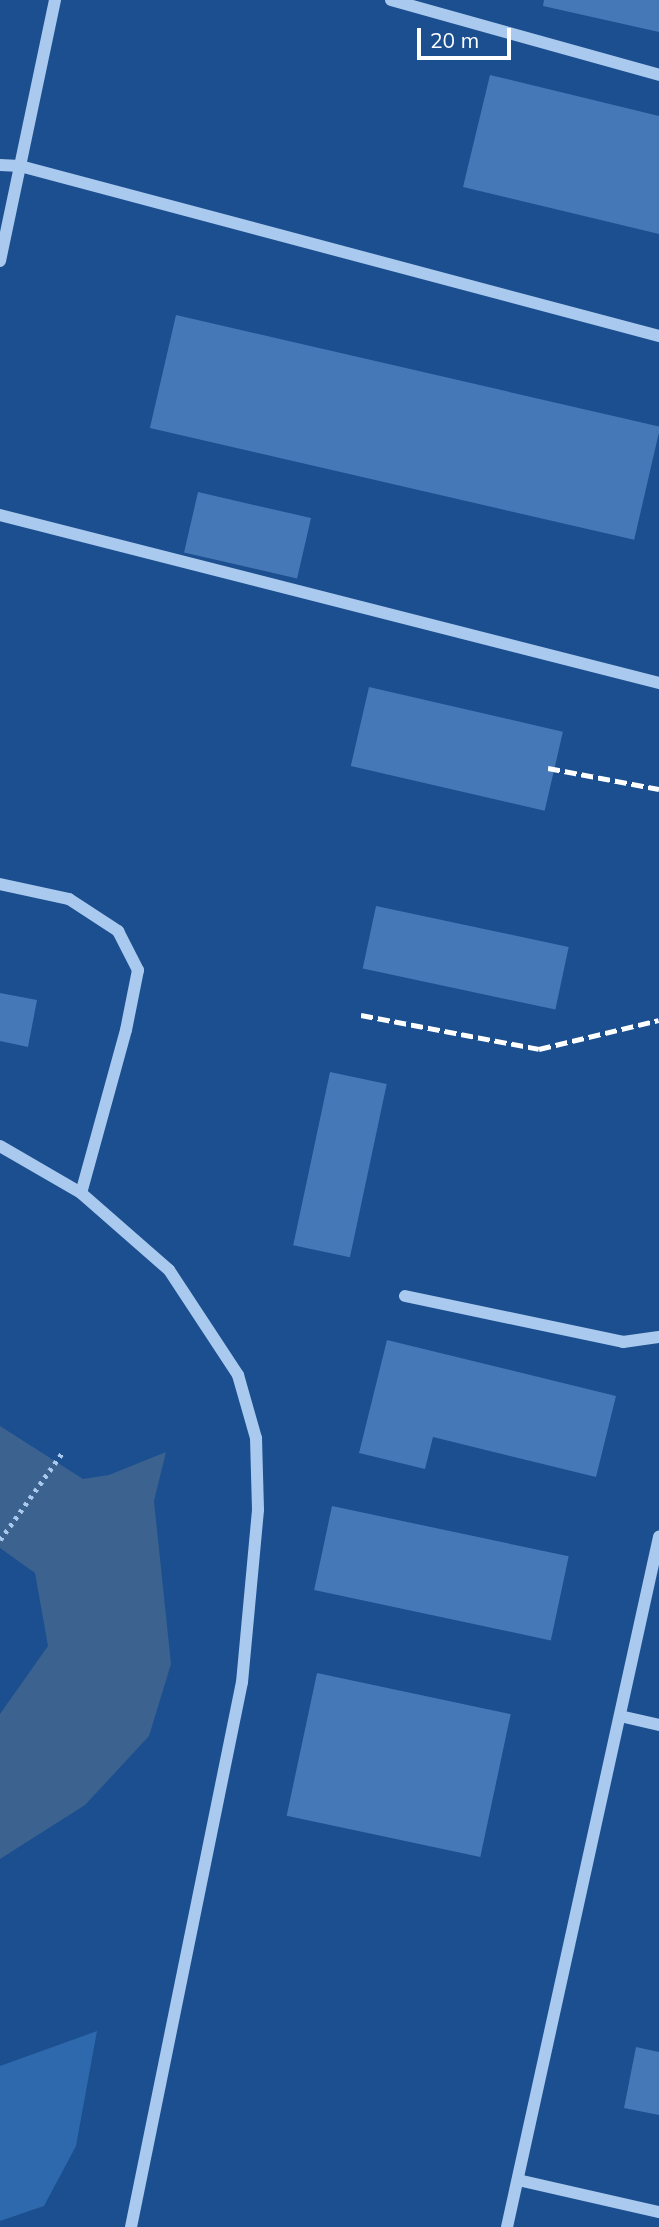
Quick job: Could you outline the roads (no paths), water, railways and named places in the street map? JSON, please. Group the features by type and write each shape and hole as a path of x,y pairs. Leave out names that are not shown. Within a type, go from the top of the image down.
{"street":[{"path":"0,261 55,0"},
{"path":"391,0 659,75"},
{"path":"0,165 20,166 659,336"},
{"path":"0,515 659,683"},
{"path":"0,884 69,899 118,931 138,971 127,1030 81,1193"},
{"path":"0,1146 81,1193 169,1270 219,1340 248,1404 258,1473 242,1682 131,2227"},
{"path":"405,1296 623,1342 659,1337"},
{"path":"507,2227 620,1716 654,1581 659,1537"},
{"path":"620,1716 659,1725"},
{"path":"518,2180 659,2212"}],"railway":[{"path":"548,768 659,789"},
{"path":"361,1015 539,1049 659,1020"}]}
